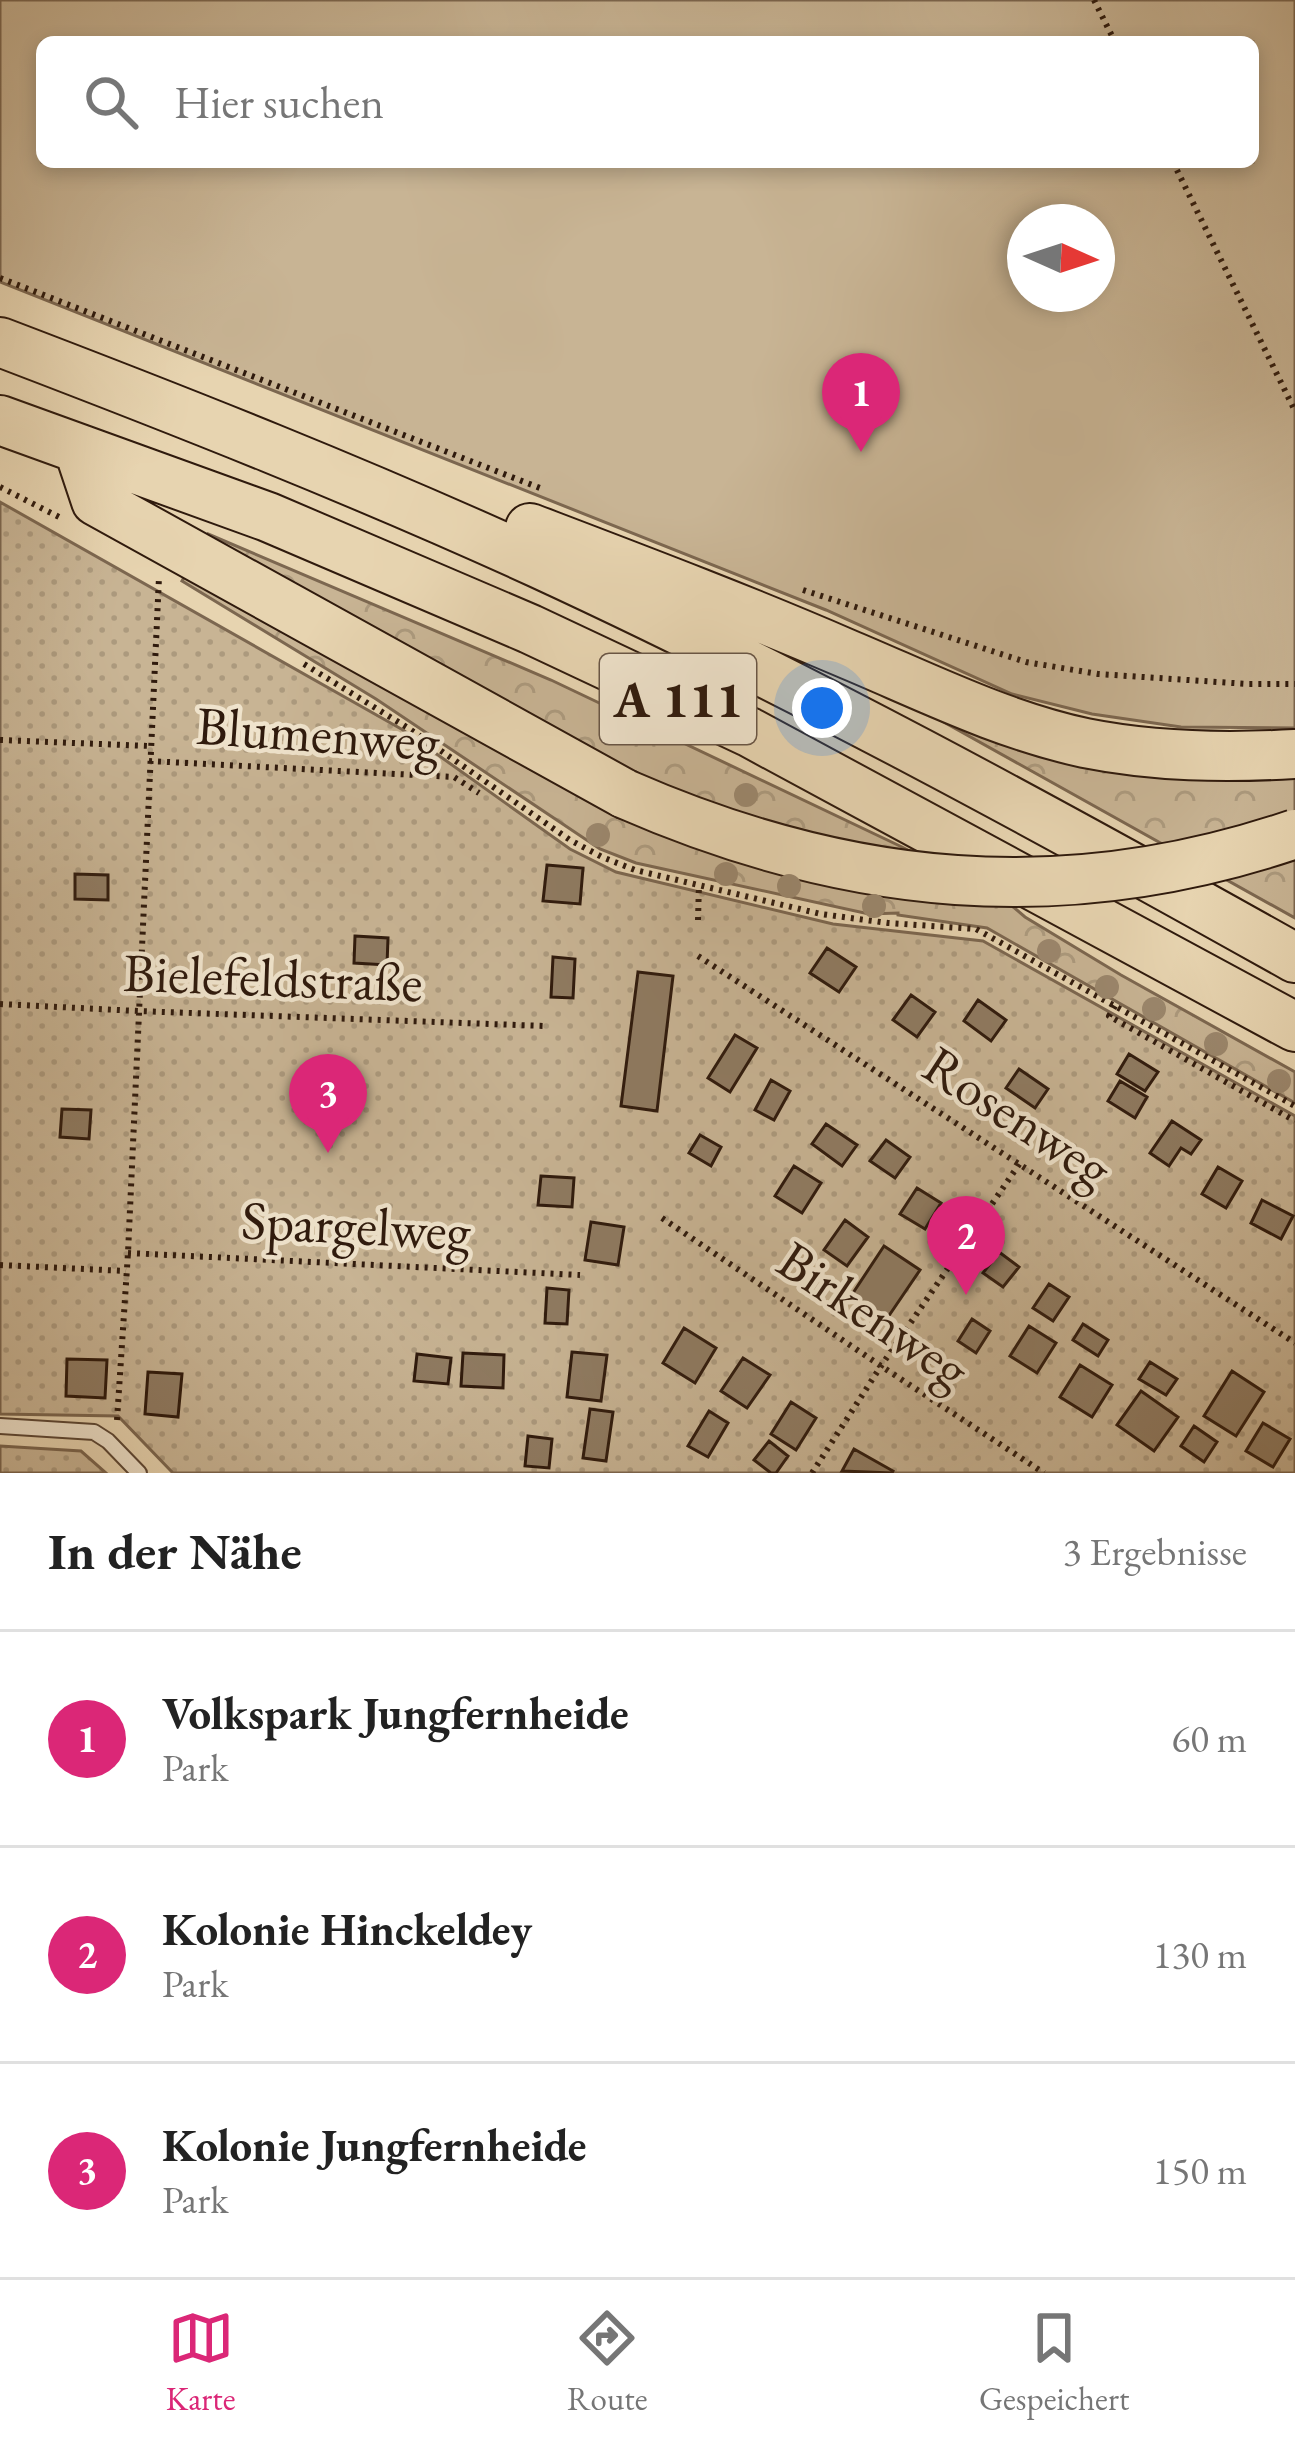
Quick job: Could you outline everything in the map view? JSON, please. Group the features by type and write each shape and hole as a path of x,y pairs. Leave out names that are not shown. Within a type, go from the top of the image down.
{"highway":[{"name":"A 111","path":"0,342 257,440 537,563 780,680 1295,958"},
{"name":"A 111","path":"0,420 268,517 530,629 770,743 1295,1027"},
{"path":"257,440 459,501 840,650 992,716 1048,734 1135,752 1295,754"},
{"path":"79,450 96,501 625,794 691,823 874,872 963,882 1059,881 1136,873 1216,858 1295,834"}],"lane":[{"path":"0,1426 94,1432 139,1473"}],"path":[{"path":"1094,0 1111,36"},
{"path":"1176,168 1295,411"},
{"path":"0,278 556,494"},
{"path":"108,1441 116,1427 128,1253 159,575"},
{"path":"800,589 1027,662 1098,674 1295,683"},
{"path":"0,740 150,746"},
{"name":"Blumenweg","path":"148,761 454,776 479,794"},
{"path":"698,920 699,884"},
{"name":"Rosenweg","path":"698,956 1295,1342"},
{"name":"Bielefeldstraße","path":"0,1004 544,1026"},
{"path":"1115,1006 1109,1016 1295,1120"},
{"path":"812,1473 1020,1162"},
{"name":"Birkenweg","path":"662,1218 1044,1473"},
{"name":"Spargelweg","path":"128,1253 580,1275"},
{"path":"0,1264 126,1271"}],"green space":[{"path":"0,0 1295,0 1295,728 1181,727 1092,714 1012,694 826,610 0,282"},
{"path":"0,502 403,730 570,849 616,872 833,924 983,941 1295,1116 1295,1473 173,1473 118,1416 0,1414"},
{"path":"208,534 551,680 902,847 1010,904 1121,975 1295,1072 1295,1103 987,928 898,913 869,914 636,863 600,849 376,699 182,581"},
{"path":"888,691 1295,770 1295,918"},
{"path":"0,1446 81,1451 106,1473 0,1473"}],"building":[{"path":"547,865 583,868 580,904 543,901"},
{"path":"75,874 108,875 108,900 75,899"},
{"path":"355,936 388,938 387,965 354,963"},
{"path":"827,948 856,967 839,992 810,973"},
{"path":"553,957 575,959 573,998 551,997"},
{"path":"638,972 673,976 657,1111 621,1106"},
{"path":"911,995 935,1012 917,1037 893,1020"},
{"path":"978,1000 1006,1020 991,1041 964,1021"},
{"path":"735,1035 757,1048 730,1092 708,1078"},
{"path":"1129,1054 1158,1072 1145,1091 1117,1074"},
{"path":"1019,1069 1048,1089 1035,1108 1006,1088"},
{"path":"771,1080 790,1091 774,1120 755,1110"},
{"path":"1120,1081 1147,1097 1135,1118 1108,1101"},
{"path":"62,1109 91,1110 89,1139 60,1137"},
{"path":"1172,1121 1201,1140 1191,1154 1181,1148 1169,1166 1150,1153"},
{"path":"826,1124 857,1145 842,1166 812,1144"},
{"path":"700,1135 721,1147 711,1166 689,1153"},
{"path":"886,1140 910,1157 895,1178 870,1161"},
{"path":"794,1166 821,1183 802,1213 775,1196"},
{"path":"1218,1167 1242,1181 1226,1208 1202,1194"},
{"path":"541,1176 574,1178 572,1207 538,1205"},
{"path":"917,1188 941,1203 925,1229 900,1214"},
{"path":"1262,1200 1293,1216 1281,1239 1251,1223"},
{"path":"845,1220 868,1237 847,1266 824,1250"},
{"path":"591,1222 624,1227 618,1265 585,1260"},
{"path":"884,1246 920,1270 886,1320 851,1296"},
{"path":"999,1252 1019,1267 1003,1287 983,1273"},
{"path":"1049,1284 1069,1297 1053,1321 1033,1308"},
{"path":"547,1288 569,1290 567,1324 545,1323"},
{"path":"972,1319 990,1331 976,1353 958,1341"},
{"path":"1083,1324 1108,1340 1098,1356 1073,1340"},
{"path":"1029,1326 1056,1343 1037,1373 1010,1356"},
{"path":"684,1328 716,1348 695,1383 663,1363"},
{"path":"572,1352 607,1355 601,1401 567,1397"},
{"path":"463,1353 504,1355 503,1388 461,1386"},
{"path":"417,1354 451,1358 448,1384 414,1381"},
{"path":"743,1358 770,1375 747,1408 721,1391"},
{"path":"67,1359 107,1360 105,1398 66,1396"},
{"path":"1150,1362 1177,1379 1166,1395 1139,1379"},
{"path":"1080,1365 1112,1385 1092,1417 1060,1397"},
{"path":"1232,1371 1264,1392 1236,1436 1204,1416"},
{"path":"148,1372 182,1374 178,1417 145,1414"},
{"path":"1141,1391 1178,1417 1154,1451 1117,1425"},
{"path":"791,1402 816,1418 796,1450 771,1434"},
{"path":"590,1409 613,1412 606,1461 583,1458"},
{"path":"709,1411 728,1423 708,1457 688,1446"},
{"path":"1263,1423 1290,1439 1273,1467 1246,1451"},
{"path":"1194,1426 1217,1442 1204,1462 1181,1446"},
{"path":"528,1436 552,1439 549,1468 525,1466"},
{"path":"769,1441 788,1456 776,1473 754,1460"},
{"path":"854,1449 893,1471 892,1473 842,1471"}],"place":[{"name":"Volkspark Jungfernheide","path":"861,452"},
{"name":"Kolonie Jungfernheide","path":"328,1153"},
{"name":"Kolonie Hinckeldey","path":"966,1295"}]}
